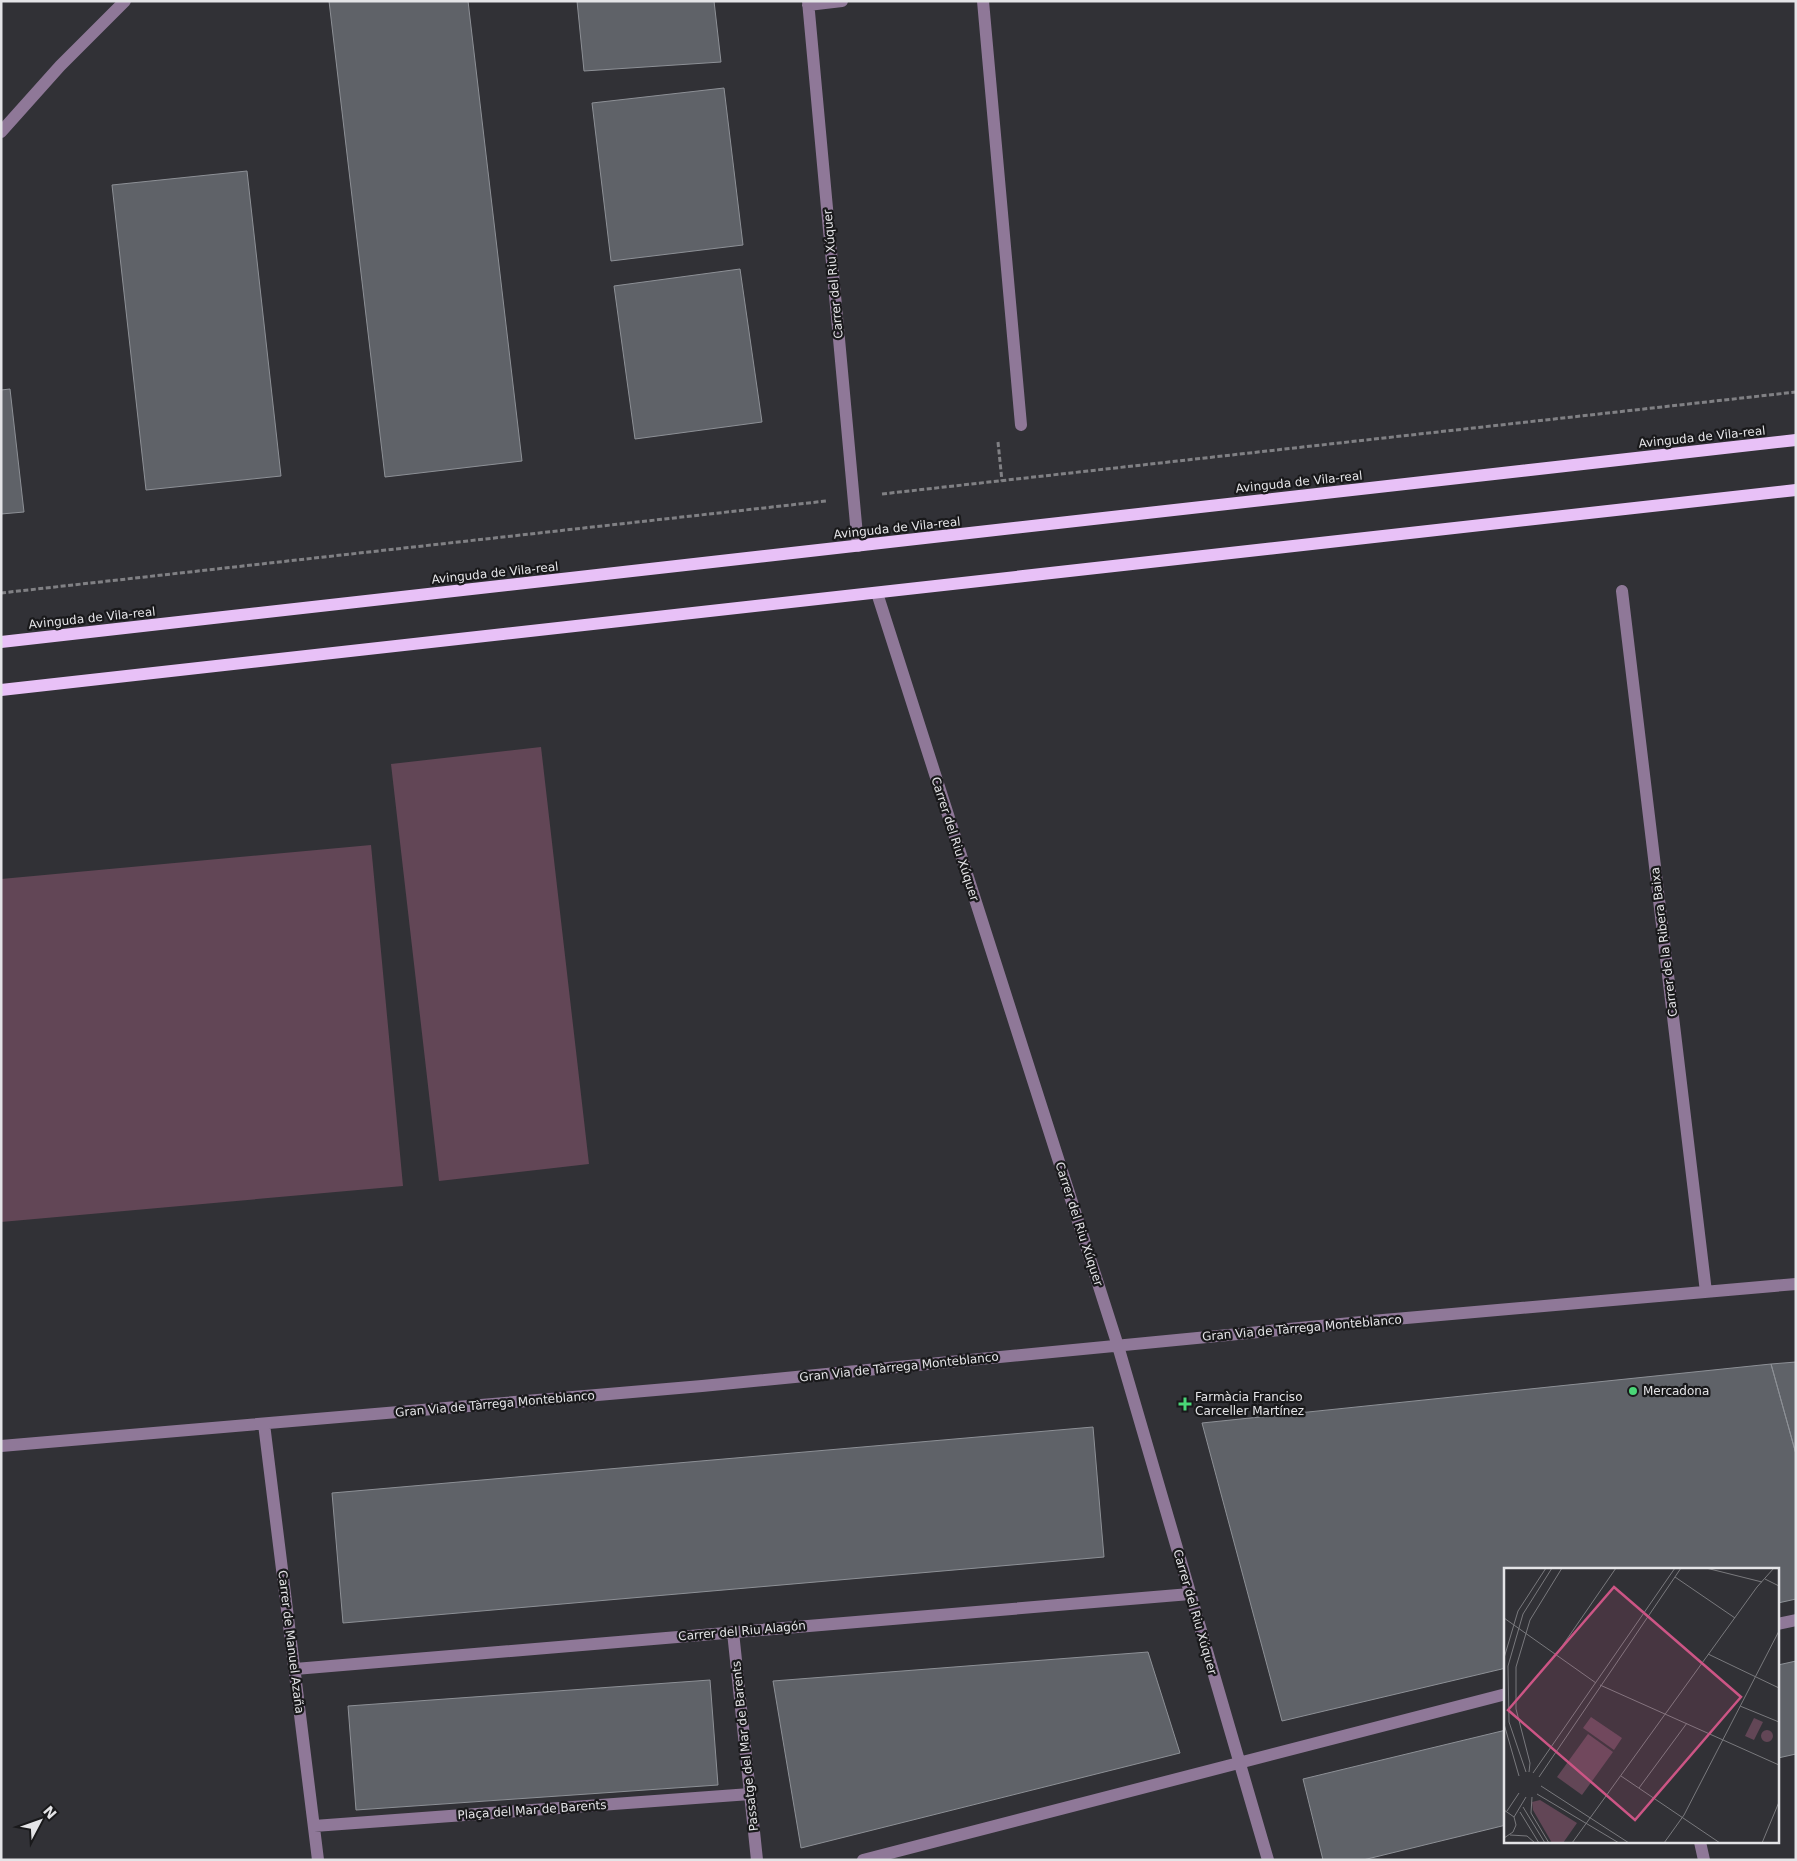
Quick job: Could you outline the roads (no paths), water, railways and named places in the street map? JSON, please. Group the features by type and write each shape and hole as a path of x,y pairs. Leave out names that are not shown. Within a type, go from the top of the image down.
{"main road":[{"name":"Avinguda de Vila-real","path":"1,642 1796,440"},
{"path":"1,690 1796,490"}],"street":[{"path":"1,132 60,66 125,1"},
{"path":"808,3 842,1"},
{"path":"983,1 1021,425"},
{"name":"Carrer del Riu Xúquer","path":"808,3 858,546"},
{"name":"Carrer de la Ribera Baixa","path":"1622,591 1706,1292"},
{"name":"Carrer del Riu Xúquer","path":"877,593 1118,1346 1268,1860"},
{"name":"Gran Via de Tàrrega Monteblanco","path":"1,1446 702,1386 1796,1284"},
{"name":"Carrer de Manuel Azaña","path":"264,1424 318,1860"},
{"name":"Carrer del Riu Alagón","path":"294,1669 1190,1594"},
{"path":"1780,1624 1796,1620"},
{"name":"Passatge del Mar de Barents","path":"733,1632 756,1860"},
{"path":"863,1860 1504,1695"},
{"name":"Plaça del Mar de Barents","path":"314,1826 750,1794"},
{"path":"1700,1844 1704,1860"}],"place":[{"name":"Mercadona","path":"1633,1391"},
{"name":"Farmàcia Franciso Carceller Martínez","path":"1185,1404"}]}
